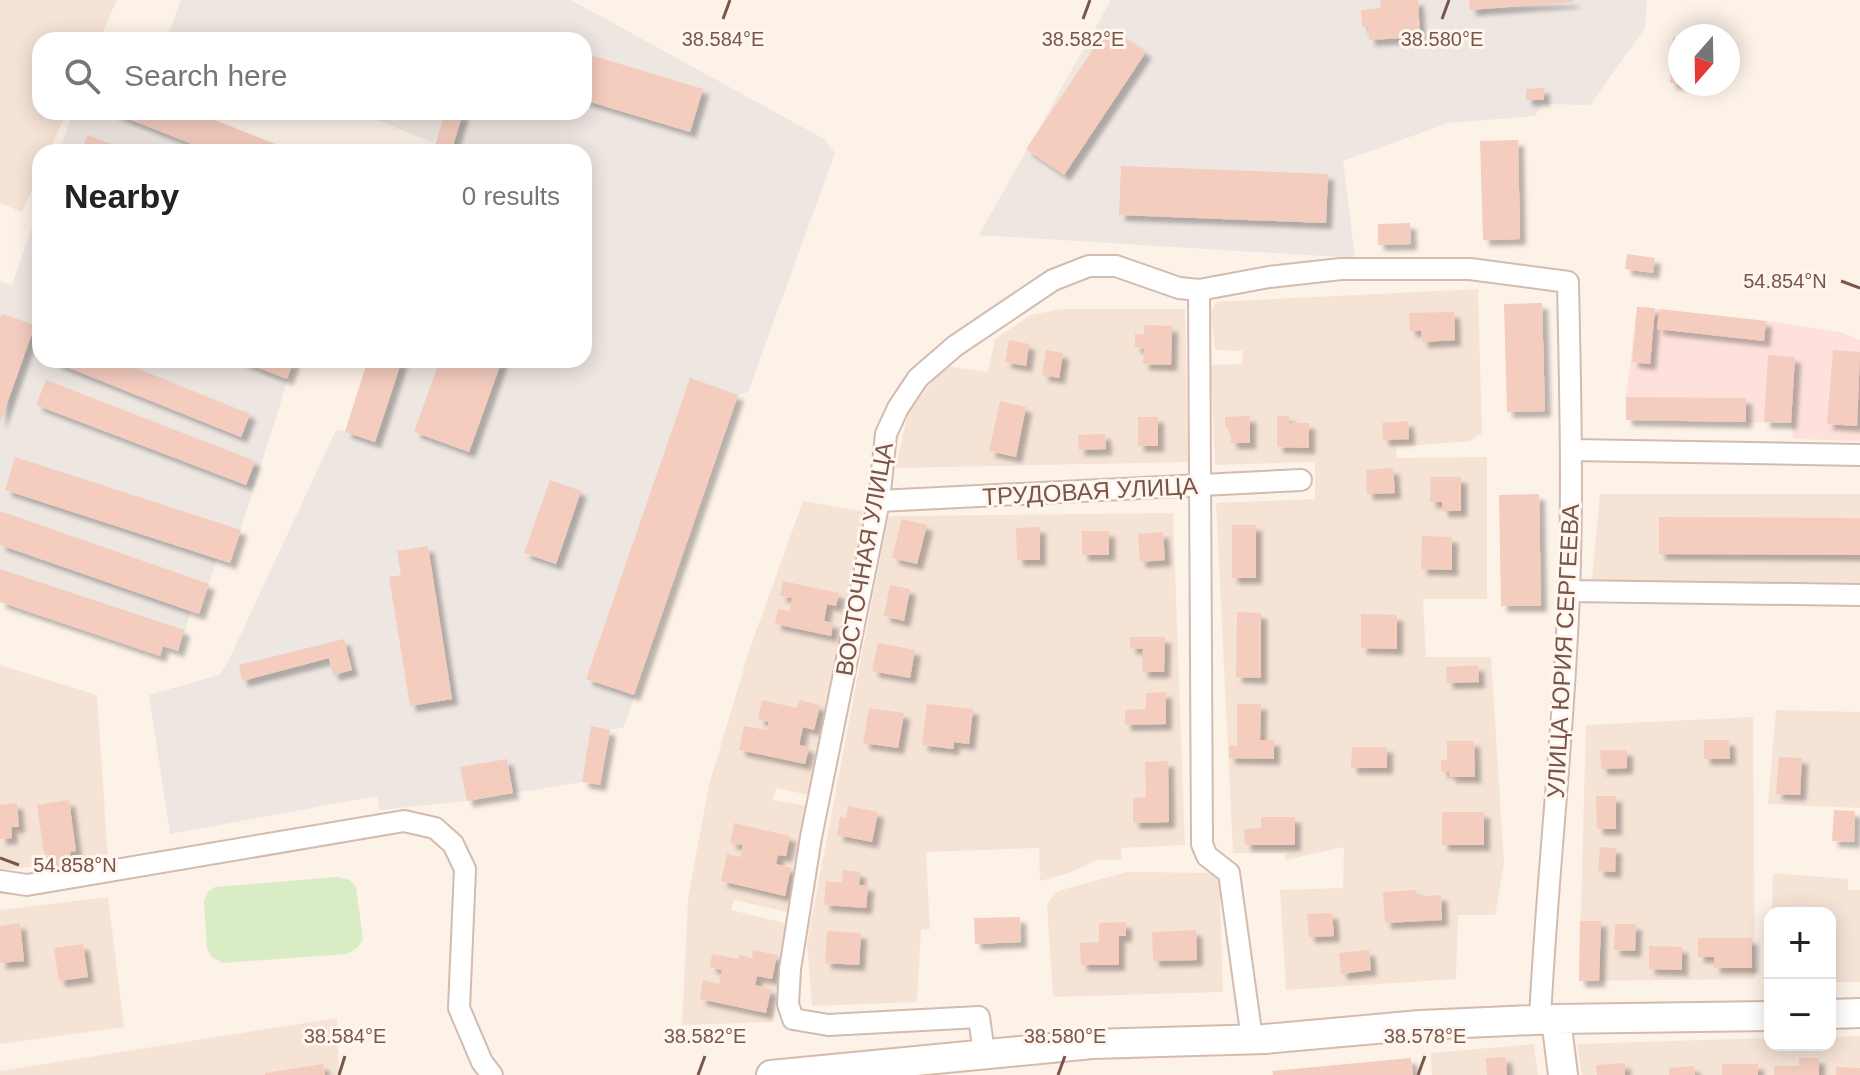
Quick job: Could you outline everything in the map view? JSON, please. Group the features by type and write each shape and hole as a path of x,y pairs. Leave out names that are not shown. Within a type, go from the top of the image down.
{"street":[{"name":"ВОСТОЧНАЯ УЛИЦА","path":"984,1053 979,1017 828,1025 793,1019 788,1004 790,969 811,837 879,501 886,434 898,408 918,378 955,346 1053,280 1089,266 1116,266 1179,288 1199,290 1269,277 1341,269 1470,269 1568,282"},
{"name":"УЛИЦА ЮРИЯ СЕРГЕЕВА","path":"1563,1075 1548,1019 1570,591 1572,450 1568,282"},
{"path":"1199,290 1202,844 1207,856 1229,873 1252,1039"},
{"path":"1572,450 1860,455"},
{"name":"ТРУДОВАЯ УЛИЦА","path":"879,501 1301,480"},
{"path":"1570,591 1860,595"},
{"path":"0,881 27,885 404,821 435,828 453,844 465,869 459,1008 482,1062 492,1075"},
{"path":"1836,1014 1860,1013"},
{"path":"771,1075 1092,1044 1252,1039 1420,1025 1548,1019 1764,1016"}],"shaded area":[{"path":"0,0 117,0 103,32 32,32 32,120 63,120 53,144 32,144 32,190 22,212 0,203"},
{"path":"181,0 571,0 824,139 835,153 748,392 737,395 624,727 610,730 600,785 582,782 466,801 380,810 377,796 170,834 149,695 219,675 227,664 336,430 345,431 365,368 592,368 592,144 435,144 440,129 434,143 377,120 592,120 592,32 169,32"},
{"path":"1111,0 1647,0 1645,28 1590,105 1543,104 1535,116 1448,123 1343,161 1355,258 979,235"},
{"path":"70,120 214,120 276,144 62,144"},
{"path":"32,228 32,368 291,368 230,563 217,560 199,614 191,612 178,651 163,646 160,656 0,602 0,281 12,285"},
{"path":"1478,289 1482,433 1470,441 1396,447 1397,458 1487,457 1487,599 1423,599 1426,657 1491,657 1504,864 1495,915 1458,915 1456,979 1286,990 1280,890 1343,888 1344,847 1285,860 1285,853 1233,853 1216,503 1315,499 1315,462 1215,465 1211,365 1242,364 1243,351 1215,350 1211,313 1216,302"},
{"path":"1637,307 1841,332 1860,340 1860,441 1793,439 1791,423 1626,420"},
{"path":"1062,309 1185,309 1188,462 895,468 909,411 945,366 988,372 995,339 1031,315"},
{"path":"1600,494 1860,494 1860,603 1590,601"},
{"path":"803,501 867,512 809,795 776,788 773,800 808,806 791,913 734,900 731,910 788,924 773,1022 682,1025 688,898 709,785 749,651"},
{"path":"1173,513 1185,845 1121,848 1122,860 1097,860 1069,873 1040,881 1039,848 926,852 930,929 921,930 917,1002 812,1006 807,943 888,516"},
{"path":"0,665 97,695 108,859 0,870"},
{"path":"1776,710 1860,712 1860,808 1768,804"},
{"path":"1753,717 1755,979 1579,981 1586,725"},
{"path":"1127,872 1219,873 1223,992 1053,997 1047,904 1058,891"},
{"path":"1773,873 1848,879 1848,890 1860,890 1860,982 1836,982 1836,907 1772,907"},
{"path":"108,897 124,1027 0,1044 0,910"},
{"path":"337,1018 339,1075 0,1075 0,1071"},
{"path":"1860,1036 1860,1075 1582,1075 1577,1044 1764,1038 1764,1051 1836,1051 1836,1037"},
{"path":"1534,1044 1538,1075 1432,1075 1431,1053"}],"green space":[{"path":"337,877 350,880 356,887 363,939 358,947 347,954 222,963 212,957 207,949 204,901 208,892 215,887"}],"building":[{"path":"1380,0 1418,0 1420,37 1369,40 1368,27 1362,27 1361,10 1381,8"},
{"path":"1469,0 1573,0 1573,2 1470,10"},
{"path":"1108,27 1146,52 1064,175 1026,149"},
{"path":"592,55 703,89 690,132 592,102"},
{"path":"1544,88 1544,100 1526,100 1526,89"},
{"path":"131,120 214,120 275,144 192,144"},
{"path":"443,120 461,120 453,144 435,144"},
{"path":"88,135 111,144 84,144"},
{"path":"1518,140 1520,239 1483,240 1480,141"},
{"path":"1121,166 1328,174 1326,223 1119,215"},
{"path":"1410,223 1411,244 1378,245 1378,224"},
{"path":"1627,254 1655,258 1653,273 1625,269"},
{"path":"1542,303 1545,411 1507,412 1504,304"},
{"path":"1637,307 1655,308 1650,364 1632,362"},
{"path":"1660,309 1766,321 1764,341 1657,329"},
{"path":"1454,312 1455,340 1422,342 1421,331 1410,331 1409,313"},
{"path":"2,314 32,324 32,333 0,423"},
{"path":"1144,325 1172,326 1171,365 1143,364 1144,349 1135,347 1135,334 1144,334"},
{"path":"1009,340 1029,344 1026,366 1005,362"},
{"path":"1046,350 1063,353 1059,378 1042,375"},
{"path":"1833,350 1860,352 1857,426 1827,424"},
{"path":"1768,355 1795,357 1791,423 1764,422"},
{"path":"69,368 136,368 250,414 241,437"},
{"path":"259,368 291,368 287,379"},
{"path":"365,368 399,368 375,442 345,432"},
{"path":"437,368 499,368 469,452 414,432"},
{"path":"690,378 738,395 634,695 586,679"},
{"path":"46,380 255,461 246,485 36,405"},
{"path":"1626,397 1746,398 1746,422 1626,420"},
{"path":"1000,401 1026,407 1016,457 989,451"},
{"path":"1250,416 1250,443 1231,443 1225,417"},
{"path":"1277,416 1289,416 1289,423 1309,423 1309,448 1277,447"},
{"path":"1138,417 1158,417 1158,446 1138,446"},
{"path":"1408,421 1409,439 1383,440 1382,423"},
{"path":"1105,434 1106,449 1079,450 1078,435"},
{"path":"15,457 241,530 230,563 5,490"},
{"path":"1393,468 1395,493 1367,494 1366,470"},
{"path":"1431,477 1461,477 1461,511 1442,511 1442,502 1430,502"},
{"path":"550,480 581,491 556,564 524,553"},
{"path":"1539,494 1541,606 1501,606 1499,495"},
{"path":"0,511 209,584 199,614 0,545"},
{"path":"1659,517 1860,518 1860,555 1659,554"},
{"path":"902,519 927,525 917,564 892,558"},
{"path":"1232,525 1256,525 1256,578 1232,578"},
{"path":"1040,527 1040,560 1017,560 1016,528"},
{"path":"1082,531 1109,531 1109,555 1082,555"},
{"path":"1163,532 1165,560 1140,562 1138,534"},
{"path":"1422,536 1452,537 1452,570 1421,569"},
{"path":"428,546 452,699 410,706 389,577 401,575 397,551"},
{"path":"0,569 184,630 178,651 163,646 160,656 0,602"},
{"path":"783,581 839,593 836,606 827,604 824,621 833,623 831,636 775,624 778,609 789,611 792,598 780,596"},
{"path":"890,585 910,589 904,621 884,616"},
{"path":"1237,612 1261,613 1261,678 1236,677"},
{"path":"1361,614 1397,615 1397,649 1361,648"},
{"path":"1130,637 1165,637 1164,672 1142,672 1143,649 1130,648"},
{"path":"344,639 352,670 333,675 329,658 242,681 239,665"},
{"path":"878,643 915,650 910,678 872,671"},
{"path":"1478,665 1479,682 1447,683 1446,667"},
{"path":"1166,692 1166,724 1125,725 1125,710 1146,709 1146,693"},
{"path":"762,700 797,708 799,700 820,705 814,730 803,727 799,745 809,747 805,764 739,750 744,726 767,730 769,722 758,719"},
{"path":"927,704 973,709 969,744 954,742 953,749 922,745"},
{"path":"1237,704 1261,704 1260,740 1274,740 1274,759 1229,758 1229,745 1237,746"},
{"path":"869,708 904,713 898,748 863,743"},
{"path":"591,726 610,730 600,785 582,782"},
{"path":"1704,740 1729,740 1730,759 1704,759"},
{"path":"1447,741 1474,741 1475,777 1450,777 1449,772 1441,771 1441,760 1447,760"},
{"path":"1352,747 1387,747 1387,768 1351,768"},
{"path":"1600,750 1627,750 1627,768 1601,769"},
{"path":"1779,757 1802,758 1800,795 1776,794"},
{"path":"507,759 513,793 467,801 460,767"},
{"path":"1168,761 1169,822 1133,823 1133,798 1146,797 1145,762"},
{"path":"1596,796 1616,796 1616,829 1597,829"},
{"path":"69,800 76,851 70,852 72,869 51,872 49,854 44,854 37,805"},
{"path":"17,803 19,827 11,827 12,838 0,839 0,805"},
{"path":"848,806 878,812 872,842 837,835 840,817 846,818"},
{"path":"1834,810 1855,811 1854,842 1832,841"},
{"path":"1442,812 1484,812 1484,845 1442,845"},
{"path":"1261,817 1295,817 1295,845 1245,845 1244,829 1261,828"},
{"path":"734,823 790,836 786,856 778,855 776,864 791,868 785,896 721,881 727,854 740,857 743,845 730,843"},
{"path":"1600,847 1616,848 1615,872 1598,871"},
{"path":"843,870 860,872 859,885 868,885 866,908 824,905 826,881 842,883"},
{"path":"1416,890 1416,897 1441,895 1442,920 1385,923 1383,892"},
{"path":"1332,913 1334,936 1309,937 1307,914"},
{"path":"1020,917 1021,942 975,944 974,918"},
{"path":"1580,921 1601,921 1599,981 1579,981"},
{"path":"1126,922 1126,936 1119,936 1119,965 1081,965 1080,943 1099,942 1099,923"},
{"path":"20,923 24,961 0,963 0,926"},
{"path":"1615,924 1636,924 1635,951 1614,950"},
{"path":"1196,930 1197,960 1153,961 1152,932"},
{"path":"827,931 861,933 859,965 825,963"},
{"path":"1698,938 1752,938 1752,968 1714,968 1714,957 1698,957"},
{"path":"83,944 88,977 59,981 54,948"},
{"path":"1649,946 1682,947 1682,970 1649,969"},
{"path":"753,950 777,955 772,979 757,976 755,985 771,989 766,1013 700,999 703,980 719,984 722,970 710,967 712,954 752,958"},
{"path":"1369,950 1371,970 1341,974 1339,953"},
{"path":"1506,1057 1507,1075 1487,1075 1486,1058"},
{"path":"1411,1058 1413,1075 1273,1075 1272,1071"},
{"path":"1799,1058 1819,1058 1819,1075 1774,1075 1774,1066 1799,1066"},
{"path":"1625,1063 1625,1075 1597,1075 1596,1065"},
{"path":"323,1064 325,1075 265,1075 265,1073"},
{"path":"1722,1064 1758,1064 1758,1075 1722,1075"},
{"path":"1694,1066 1695,1075 1669,1075 1669,1068"},
{"path":"1836,1067 1860,1068 1860,1075 1836,1075"}]}
